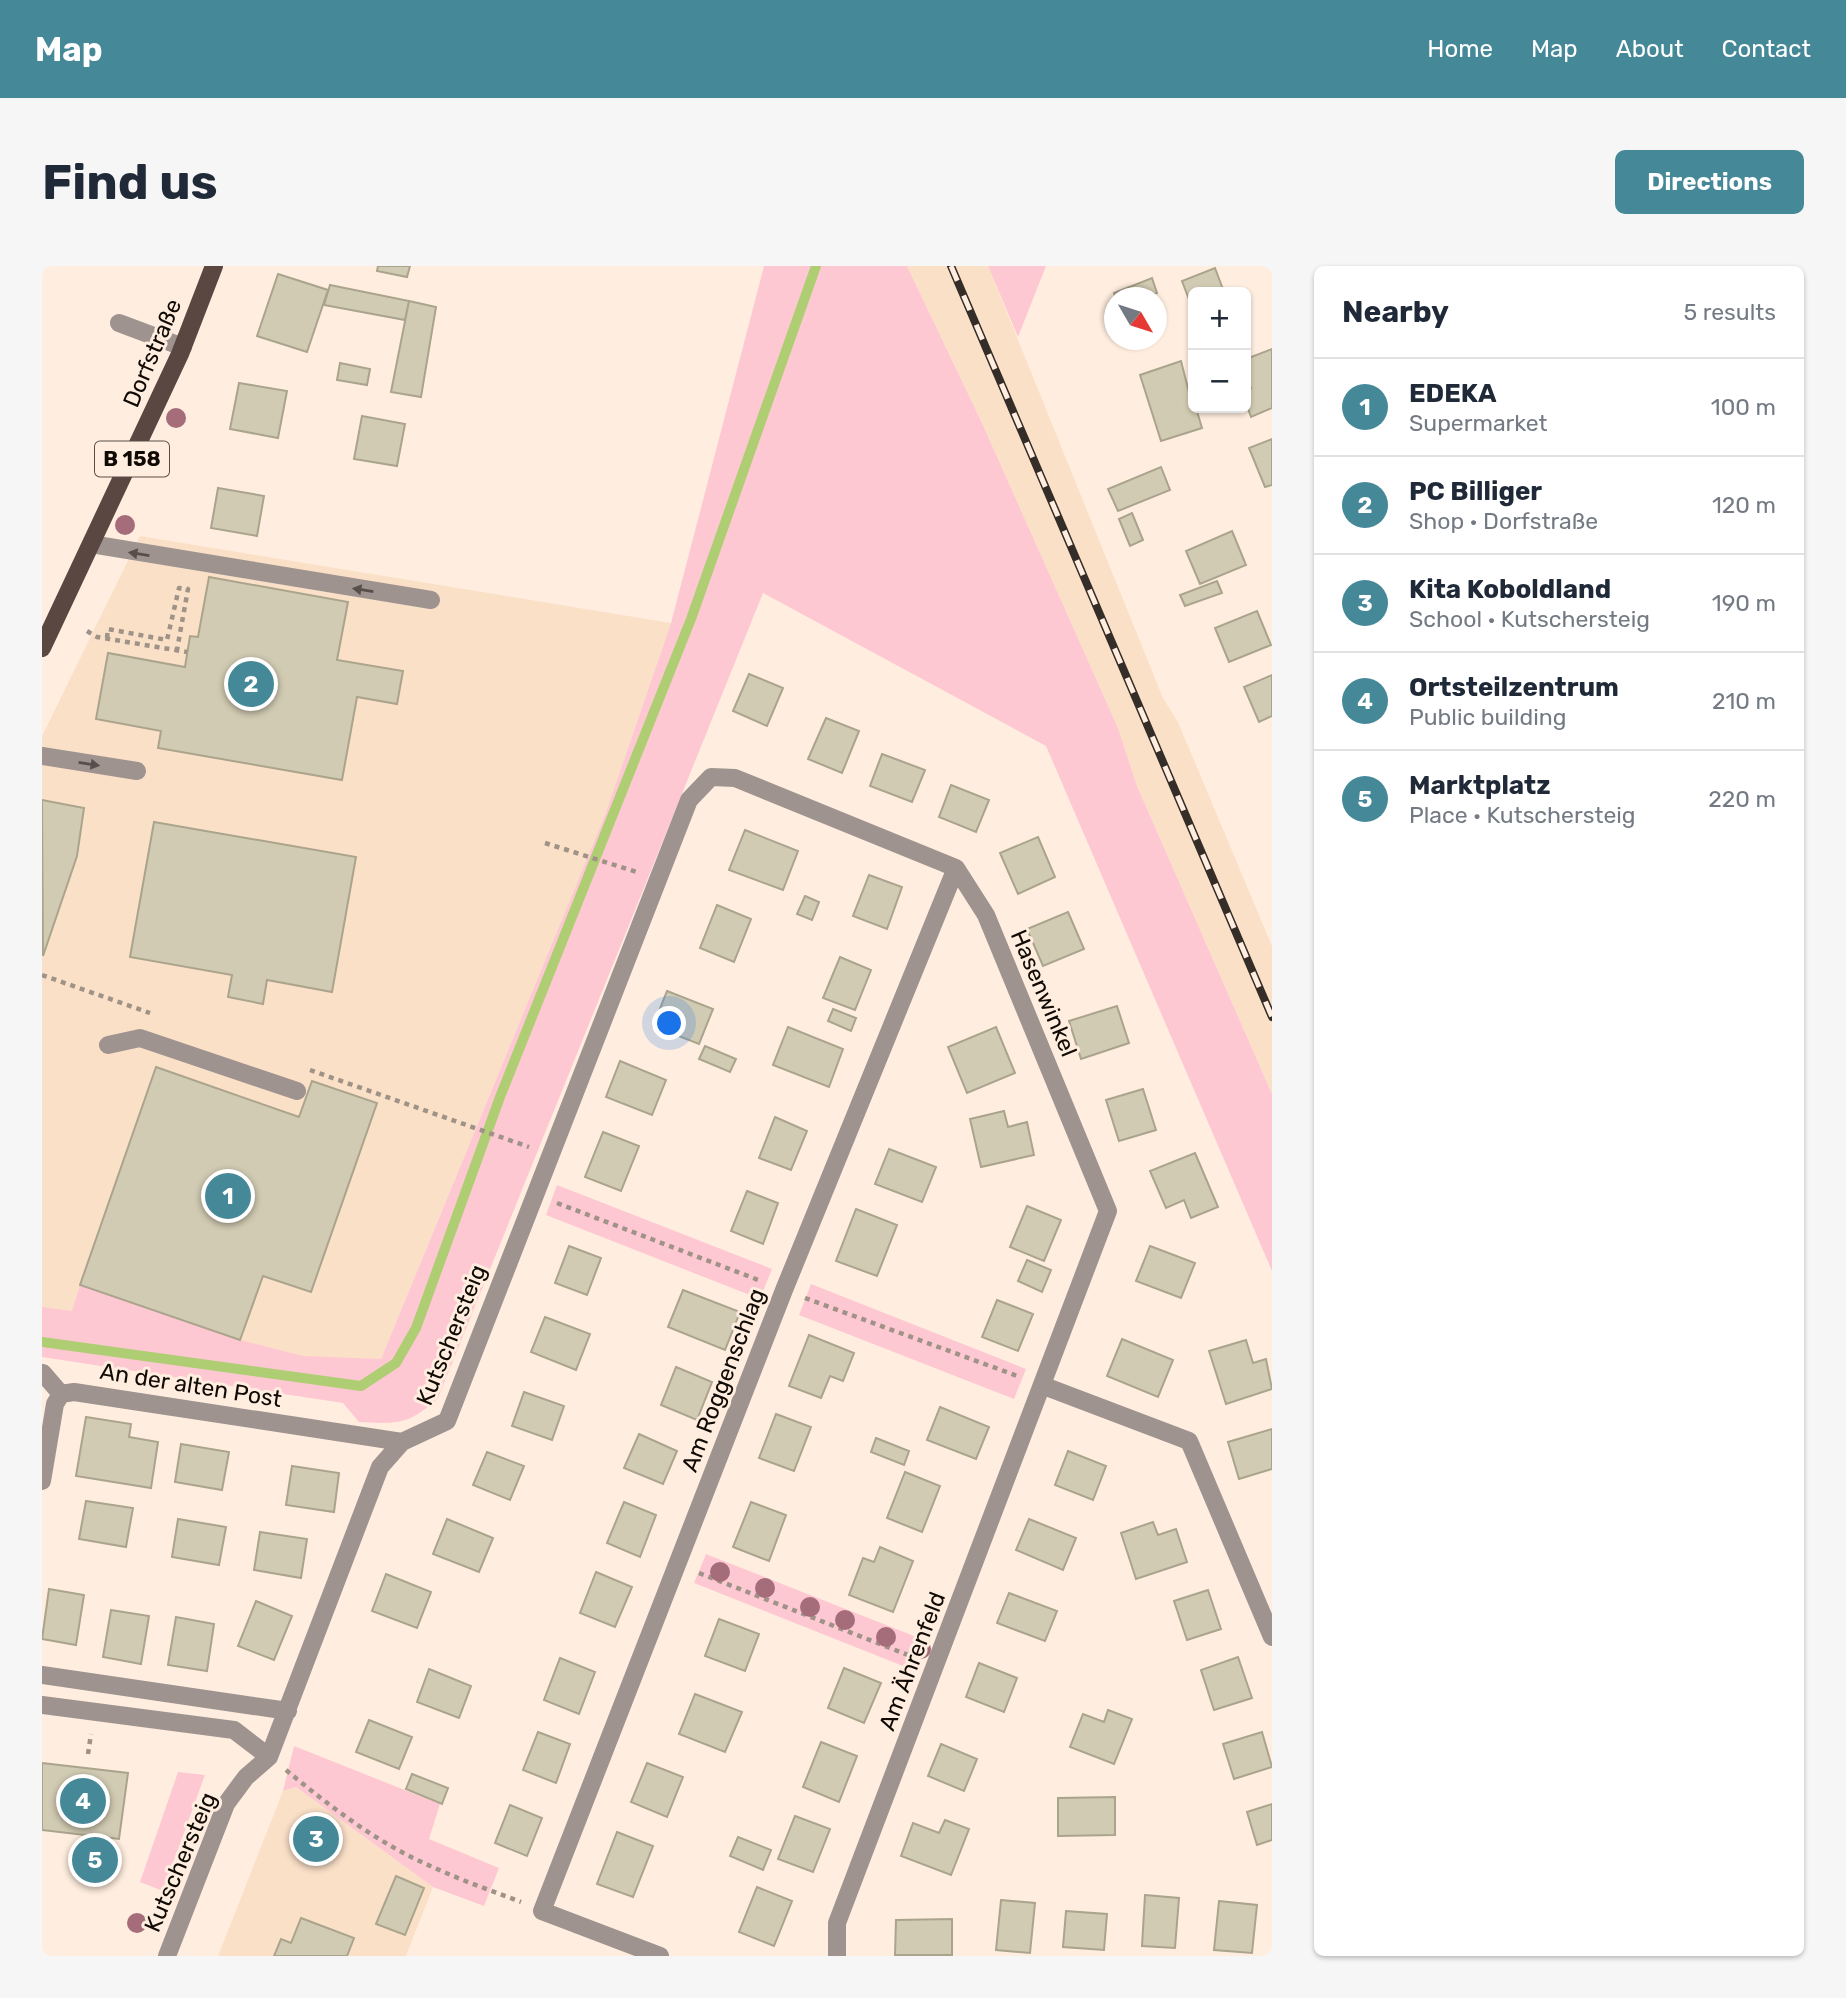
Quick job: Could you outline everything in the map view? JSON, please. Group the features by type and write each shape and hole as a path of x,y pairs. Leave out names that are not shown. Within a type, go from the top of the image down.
{"main road":[{"name":"Dorfstraße","path":"42,648 183,348 214,266"}],"street":[{"path":"119,323 183,348"},
{"path":"91,544 431,600"},
{"path":"42,757 137,771"},
{"name":"Kutschersteig","path":"167,1956 226,1804 246,1777 269,1757 380,1467 402,1442 447,1421 689,800 711,777 735,778 956,869"},
{"name":"Hasenwinkel","path":"956,869 986,915 1108,1211 1044,1386"},
{"name":"Am Roggenschlag","path":"542,1911 677,1565 956,869"},
{"path":"108,1045 140,1038 297,1091"},
{"path":"42,1480 55,1404 61,1394 43,1373"},
{"path":"1044,1386 1189,1441 1272,1637"},
{"name":"Am Ährenfeld","path":"837,1956 837,1923 1044,1386"},
{"name":"An der alten Post","path":"61,1394 74,1392 402,1442"},
{"path":"42,1675 288,1711"},
{"path":"42,1705 234,1730 269,1757"},
{"path":"542,1911 660,1956"}],"path":[{"path":"107,638 108,629 167,640 178,587 188,589 177,650"},
{"path":"87,631 107,638 187,652"},
{"path":"545,843 611,866"},
{"path":"464,1124 505,1139"},
{"path":"677,1565 936,1666"},
{"path":"269,1757 327,1804 383,1841 433,1868 542,1911"}],"shaded area":[{"path":"764,266 907,266 982,423 1118,728 1137,786 1272,1094 1272,1271 1046,746 763,593 438,1398 419,1413 402,1421 359,1422 343,1403 42,1357 42,1307 72,1311 80,1285 240,1340 303,1356 381,1359 605,815 671,623"},
{"path":"907,266 988,266 1163,698 1178,722 1272,946 1272,1094 1137,786 1118,728 982,423"},
{"path":"988,266 1046,266 1018,337"},
{"path":"140,536 671,623 605,815 381,1359 361,1386 42,1341 42,736"},
{"path":"557,1185 772,1269 760,1299 546,1215"},
{"path":"811,1284 1026,1369 1014,1399 799,1315"},
{"path":"706,1554 919,1638 908,1668 694,1583"},
{"path":"294,1746 440,1804 429,1839 499,1868 484,1906 433,1887 296,1787 283,1791"},
{"path":"178,1772 205,1775 163,1891 140,1882"},
{"path":"296,1787 433,1887 406,1956 218,1956 283,1791"}],"building":[{"path":"378,266 410,266 407,277 377,271"},
{"path":"1215,268 1222,287 1188,287 1188,297 1182,281"},
{"path":"278,274 328,290 307,352 257,336"},
{"path":"1152,278 1155,287 1129,287"},
{"path":"330,285 409,301 405,320 324,305"},
{"path":"409,301 436,307 421,397 391,392"},
{"path":"1272,349 1272,408 1251,417 1250,413 1251,357"},
{"path":"1181,361 1188,388 1188,413 1198,413 1202,428 1161,441 1140,375"},
{"path":"340,363 370,369 367,385 337,380"},
{"path":"239,383 287,391 278,438 230,429"},
{"path":"362,416 405,424 397,466 354,459"},
{"path":"1272,439 1272,485 1265,487 1249,448"},
{"path":"1161,467 1170,490 1118,511 1108,489"},
{"path":"218,488 264,496 257,536 211,528"},
{"path":"1132,513 1143,540 1130,546 1119,519"},
{"path":"1232,531 1246,565 1200,584 1186,551"},
{"path":"209,577 348,602 337,660 403,671 397,704 357,697 342,780 158,748 161,731 96,719 108,653 185,667 190,636 198,637"},
{"path":"1217,581 1222,593 1185,606 1180,595"},
{"path":"1257,611 1271,645 1229,662 1215,628"},
{"path":"749,674 783,688 767,726 733,711"},
{"path":"1272,675 1272,716 1259,722 1244,687"},
{"path":"826,718 859,731 842,773 808,759"},
{"path":"882,754 925,770 912,802 870,786"},
{"path":"951,785 989,800 976,832 939,817"},
{"path":"42,800 84,808 77,856 43,956"},
{"path":"154,822 356,857 332,992 267,980 263,1004 228,997 232,975 130,957"},
{"path":"745,830 798,851 783,890 729,870"},
{"path":"1038,837 1055,877 1018,894 1000,853"},
{"path":"869,875 902,887 887,929 853,916"},
{"path":"805,896 819,902 812,920 797,914"},
{"path":"717,905 751,919 734,962 700,948"},
{"path":"1068,912 1084,949 1043,966 1027,929"},
{"path":"840,957 871,970 855,1010 823,998"},
{"path":"667,991 713,1009 699,1044 653,1026"},
{"path":"1117,1006 1129,1043 1081,1059 1069,1021"},
{"path":"833,1009 856,1018 851,1031 828,1021"},
{"path":"788,1027 843,1049 829,1087 773,1065"},
{"path":"996,1027 1015,1073 967,1093 948,1047"},
{"path":"705,1046 736,1059 730,1072 699,1059"},
{"path":"620,1061 666,1080 652,1115 606,1097"},
{"path":"156,1067 299,1117 312,1081 377,1103 311,1292 263,1276 240,1340 80,1285"},
{"path":"1143,1089 1156,1130 1119,1141 1106,1100"},
{"path":"1004,1111 1008,1127 1027,1122 1034,1155 981,1167 970,1119"},
{"path":"775,1117 807,1131 791,1170 759,1158"},
{"path":"603,1132 639,1146 621,1191 585,1177"},
{"path":"889,1149 936,1167 922,1202 875,1184"},
{"path":"1195,1153 1218,1207 1191,1218 1184,1200 1166,1208 1150,1171"},
{"path":"747,1191 778,1203 763,1244 731,1231"},
{"path":"1027,1206 1061,1220 1044,1261 1010,1247"},
{"path":"856,1209 897,1225 877,1276 836,1261"},
{"path":"569,1246 601,1258 587,1295 555,1283"},
{"path":"1150,1246 1195,1263 1181,1298 1136,1281"},
{"path":"1027,1260 1051,1270 1042,1292 1018,1281"},
{"path":"683,1290 740,1312 725,1350 668,1327"},
{"path":"997,1300 1033,1314 1018,1351 982,1337"},
{"path":"545,1317 590,1334 576,1370 531,1352"},
{"path":"809,1335 854,1353 843,1381 830,1376 821,1398 789,1386"},
{"path":"1122,1339 1173,1360 1158,1397 1107,1376"},
{"path":"1246,1340 1253,1363 1266,1359 1272,1389 1226,1404 1209,1351"},
{"path":"676,1367 712,1382 697,1420 661,1405"},
{"path":"524,1392 564,1406 552,1440 512,1426"},
{"path":"940,1407 989,1427 976,1459 927,1440"},
{"path":"776,1414 811,1427 794,1471 759,1458"},
{"path":"86,1417 131,1424 129,1437 158,1442 151,1488 76,1476"},
{"path":"1272,1429 1272,1469 1239,1479 1228,1442"},
{"path":"639,1434 677,1451 663,1484 624,1468"},
{"path":"876,1438 909,1451 904,1465 871,1452"},
{"path":"181,1444 229,1452 222,1490 175,1482"},
{"path":"1068,1451 1106,1466 1093,1500 1055,1485"},
{"path":"487,1452 524,1466 510,1500 473,1485"},
{"path":"292,1466 339,1473 334,1512 286,1505"},
{"path":"905,1472 940,1486 922,1532 887,1518"},
{"path":"86,1501 133,1508 126,1547 79,1539"},
{"path":"624,1502 656,1515 640,1557 607,1543"},
{"path":"751,1502 786,1515 769,1561 733,1547"},
{"path":"178,1519 226,1527 219,1565 172,1557"},
{"path":"447,1519 493,1538 479,1572 433,1554"},
{"path":"1029,1519 1076,1538 1063,1570 1016,1550"},
{"path":"1153,1522 1158,1535 1176,1529 1187,1562 1136,1579 1121,1533"},
{"path":"260,1532 307,1539 301,1578 254,1570"},
{"path":"880,1547 913,1561 893,1612 849,1595 863,1558 874,1562"},
{"path":"596,1572 632,1587 615,1627 580,1613"},
{"path":"386,1574 431,1592 417,1628 372,1611"},
{"path":"49,1589 84,1595 76,1645 42,1639"},
{"path":"1208,1590 1221,1629 1187,1640 1174,1601"},
{"path":"1009,1593 1057,1611 1045,1641 997,1623"},
{"path":"256,1601 292,1616 274,1660 238,1646"},
{"path":"111,1610 149,1616 141,1664 103,1657"},
{"path":"176,1617 214,1624 207,1671 168,1665"},
{"path":"719,1619 759,1634 745,1671 705,1656"},
{"path":"1238,1657 1252,1698 1214,1710 1201,1670"},
{"path":"560,1658 595,1672 579,1714 544,1700"},
{"path":"979,1663 1017,1678 1004,1712 966,1697"},
{"path":"844,1668 881,1683 864,1723 828,1708"},
{"path":"429,1669 471,1686 459,1718 417,1702"},
{"path":"695,1694 742,1712 725,1752 679,1734"},
{"path":"1108,1710 1132,1719 1114,1764 1070,1747 1083,1714 1104,1722"},
{"path":"369,1720 412,1737 399,1769 356,1752"},
{"path":"538,1732 570,1744 556,1783 523,1770"},
{"path":"1262,1732 1272,1767 1234,1779 1223,1744"},
{"path":"821,1742 857,1756 839,1802 803,1787"},
{"path":"941,1744 977,1759 964,1791 928,1776"},
{"path":"42,1763 128,1773 119,1839 42,1830"},
{"path":"647,1763 683,1777 667,1817 631,1802"},
{"path":"412,1774 448,1788 442,1804 406,1789"},
{"path":"1115,1797 1115,1835 1058,1836 1058,1798"},
{"path":"1272,1804 1272,1840 1257,1845 1247,1812"},
{"path":"510,1805 542,1818 527,1856 495,1843"},
{"path":"795,1816 830,1829 813,1872 778,1859"},
{"path":"945,1820 969,1829 951,1875 901,1856 913,1823 939,1833"},
{"path":"617,1832 653,1846 633,1897 597,1884"},
{"path":"738,1837 771,1850 763,1870 730,1856"},
{"path":"396,1876 424,1888 405,1935 376,1924"},
{"path":"757,1887 792,1901 774,1946 739,1932"},
{"path":"1145,1895 1179,1898 1175,1948 1142,1946"},
{"path":"1001,1900 1035,1903 1030,1953 996,1950"},
{"path":"1219,1901 1257,1905 1252,1953 1214,1950"},
{"path":"1066,1911 1107,1914 1104,1950 1063,1947"},
{"path":"301,1918 354,1938 347,1956 274,1956 281,1939 291,1943"},
{"path":"952,1919 952,1955 895,1955 896,1920"}],"waterway":[{"path":"42,1342 361,1386 396,1363 416,1328 500,1097 691,619 816,266"}],"railway":[{"path":"951,266 1272,1017"}],"place":[{"name":"PC Billiger","path":"251,684"},
{"name":"EDEKA","path":"228,1196"},
{"name":"Ortsteilzentrum","path":"83,1801"},
{"name":"Kita Koboldland","path":"316,1839"},
{"name":"Marktplatz","path":"95,1860"}]}
